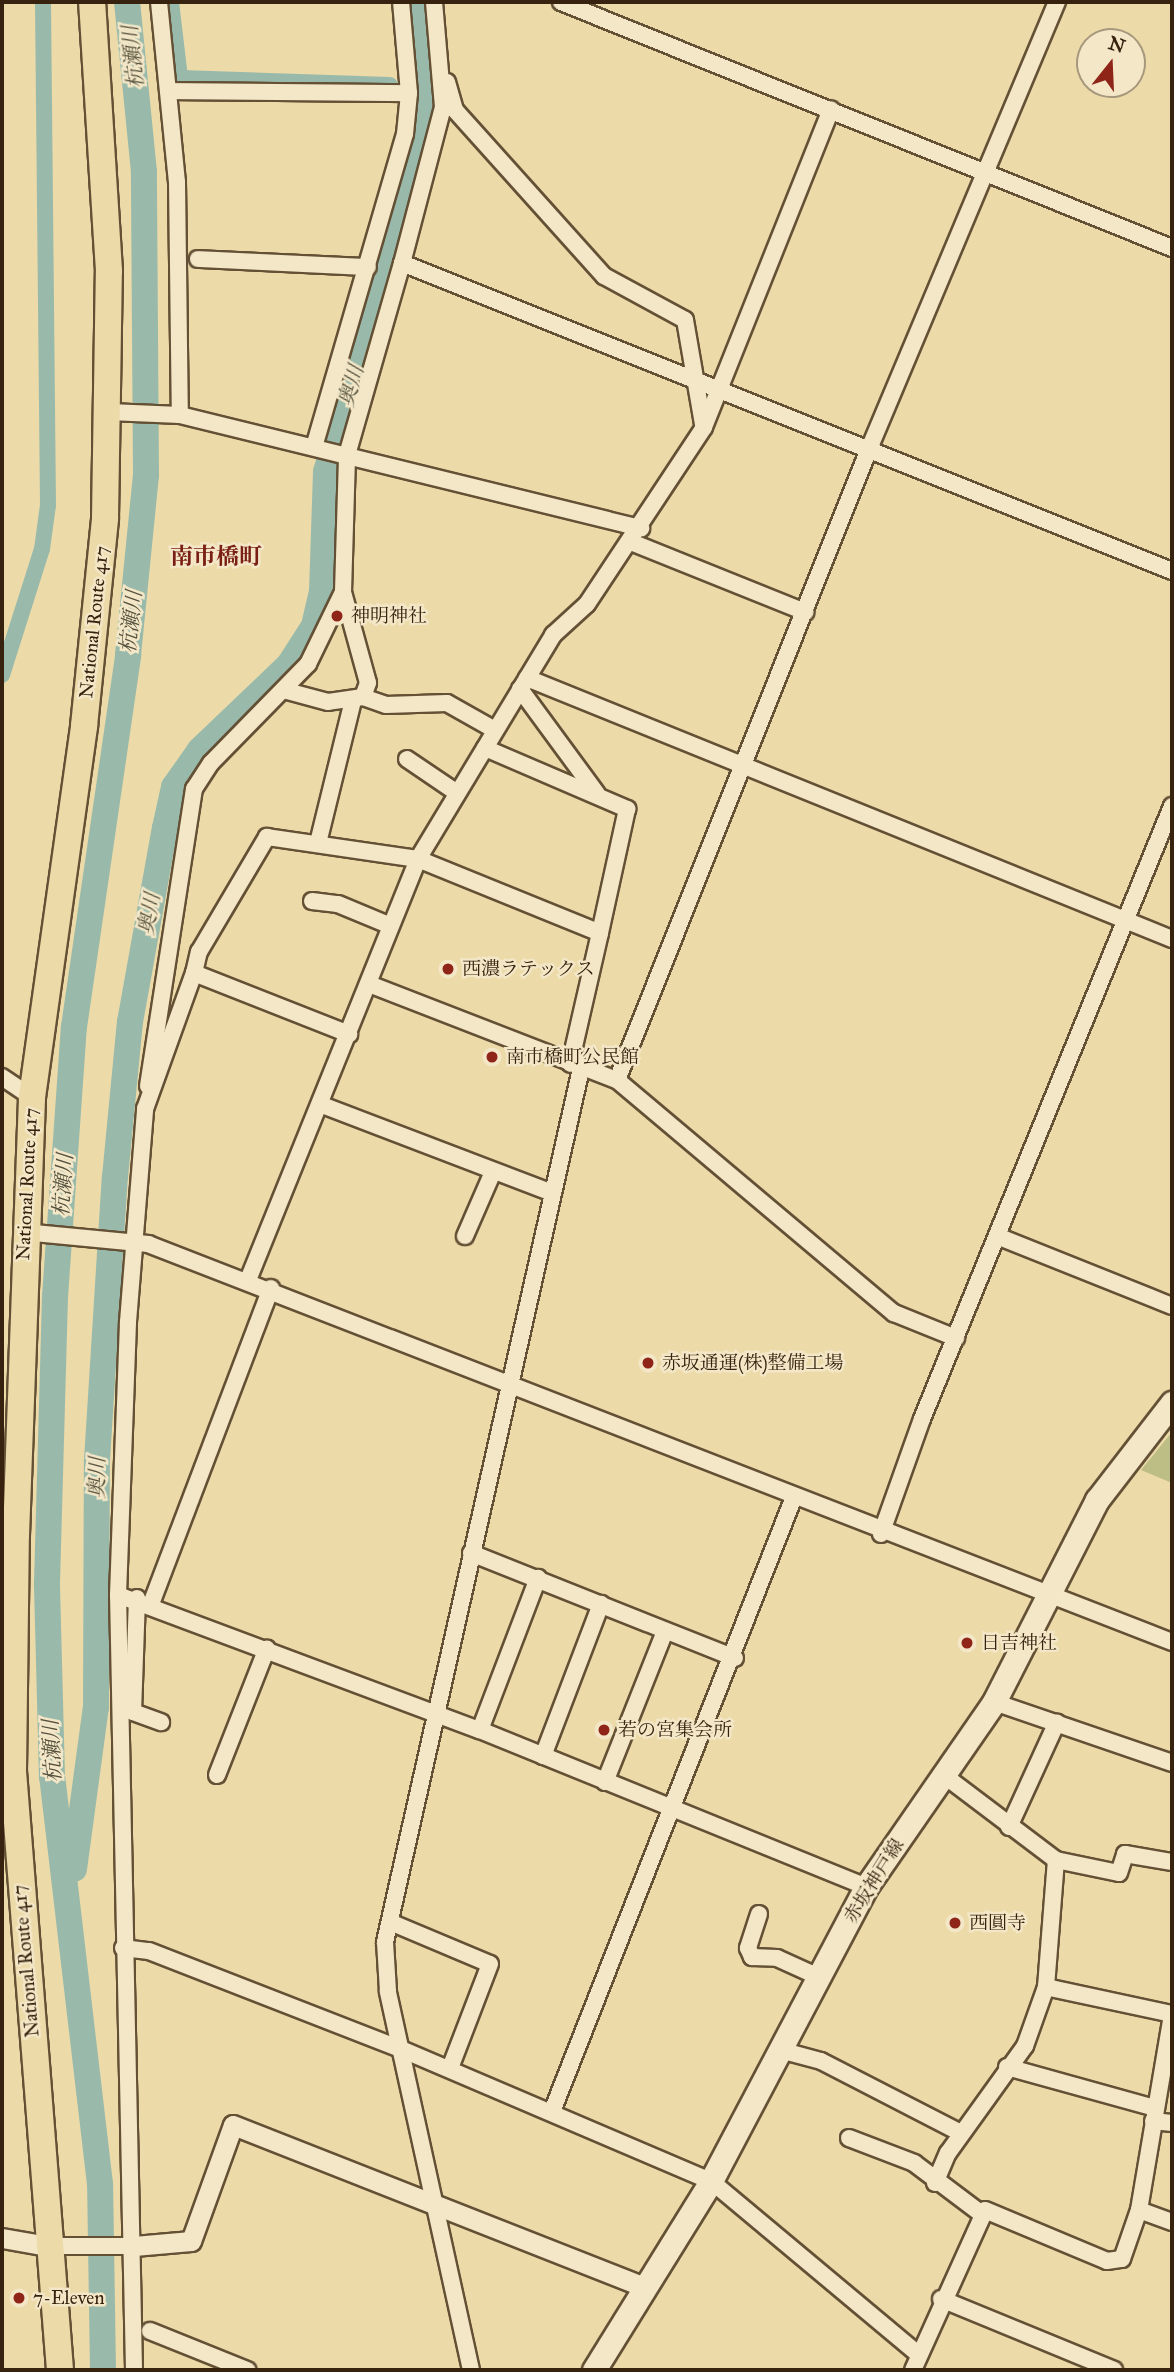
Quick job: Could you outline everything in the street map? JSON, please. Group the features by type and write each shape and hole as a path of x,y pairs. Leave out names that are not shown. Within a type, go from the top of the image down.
{"highway":[{"name":"National Route 417","path":"60,2370 54,2248 13,1771 31,1232 32,1097 84,726 113,412 109,258 92,2"}],"main road":[{"name":"赤坂神戸線","path":"594,2370 711,2181 866,1887 994,1702 1097,1500 1172,1403"}],"street":[{"path":"159,2 172,91 176,414"},
{"path":"314,447 405,134 409,93 401,2"},
{"path":"318,843 358,699 368,683 343,592 345,455 402,263 443,107 434,2"},
{"path":"561,2 1172,248"},
{"path":"617,1080 744,768 869,449 1057,2"},
{"path":"441,80 452,84 455,110 604,276 685,320 698,381 704,427"},
{"path":"172,91 409,93"},
{"path":"248,1280 322,1105 418,859 553,635 587,604 641,528 704,427 831,109"},
{"path":"198,259 368,267"},
{"path":"402,263 1172,571"},
{"path":"113,412 176,414 641,528"},
{"path":"631,542 805,612"},
{"path":"134,2370 123,1948 118,1595 129,1240 145,1109 194,789 211,763 287,691 326,637 343,592"},
{"path":"523,683 1172,939"},
{"path":"523,683 600,798"},
{"path":"287,691 327,702 358,699 386,705 447,703 495,730"},
{"path":"471,2370 388,1991 390,1922 553,1194 600,933 627,809 485,748"},
{"path":"407,759 457,793"},
{"path":"881,1534 997,1236 1172,806"},
{"path":"145,1109 194,973 199,952 267,837 418,859 600,933"},
{"path":"312,901 338,904 391,926"},
{"path":"194,973 349,1034"},
{"path":"369,984 576,1067 617,1080 894,1312 956,1339"},
{"path":"2,1077 32,1097"},
{"path":"322,1105 553,1194"},
{"path":"465,1236 494,1172"},
{"path":"31,1232 129,1240 271,1288 881,1534 1172,1642"},
{"path":"997,1236 1172,1306"},
{"path":"161,1722 133,1712 144,1601 271,1288"},
{"path":"553,2109 735,1658 794,1497"},
{"path":"471,1553 735,1658"},
{"path":"480,1730 538,1578"},
{"path":"118,1595 144,1601 480,1730 605,1782 675,1807 866,1887"},
{"path":"543,1756 601,1604"},
{"path":"605,1782 665,1631"},
{"path":"217,1775 267,1648"},
{"path":"994,1702 1172,1763"},
{"path":"1009,1827 1057,1723"},
{"path":"935,2183 961,2133 1025,2046 1046,1987 1056,1860 1047,1848 1009,1827 945,1776"},
{"path":"1056,1860 1119,1873 1125,1854 1172,1862"},
{"path":"759,1914 748,1948 752,1956 777,1958 819,1977"},
{"path":"390,1922 490,1964 450,2068"},
{"path":"123,1948 149,1951 450,2068 553,2109 711,2181 916,2363 941,2299 985,2210 1107,2261 1122,2259 1139,2210 1172,2014 1046,1987"},
{"path":"780,2050 821,2061 961,2133"},
{"path":"1007,2067 1154,2114 1172,2123"},
{"path":"2,2238 54,2248 191,2241 233,2125 645,2287"},
{"path":"849,2138 914,2164 935,2183 983,2215"},
{"path":"1139,2210 1172,2222"},
{"path":"941,2299 1114,2370"},
{"path":"150,2331 244,2370"}],"green space":[{"path":"1172,1432 1172,1483 1141,1470"}],"waterway":[{"path":"2,675 42,549 48,505 43,2"},
{"name":"杭瀬川","path":"103,2370 100,2184 52,1777 47,1583 55,1297 74,1027 128,655 146,475 144,172 127,2"},
{"path":"171,2 180,78 390,85"},
{"name":"奥川","path":"74,1869 96,1707 97,1460 115,1177 130,1022 165,828 174,787 200,750 289,665 314,626 322,592 326,472 419,155 424,108 415,2"}],"place":[{"name":"神明神社","path":"337,616"},
{"name":"西濃ラテックス","path":"448,969"},
{"name":"南市橋町公民館","path":"492,1057"},
{"name":"赤坂通運(株)整備工場","path":"648,1363"},
{"name":"日吉神社","path":"967,1643"},
{"name":"若の宮集会所","path":"604,1730"},
{"name":"西圓寺","path":"955,1923"},
{"name":"7-Eleven","path":"19,2298"}],"district":[{"name":"南市橋町","path":"216,556"}]}
